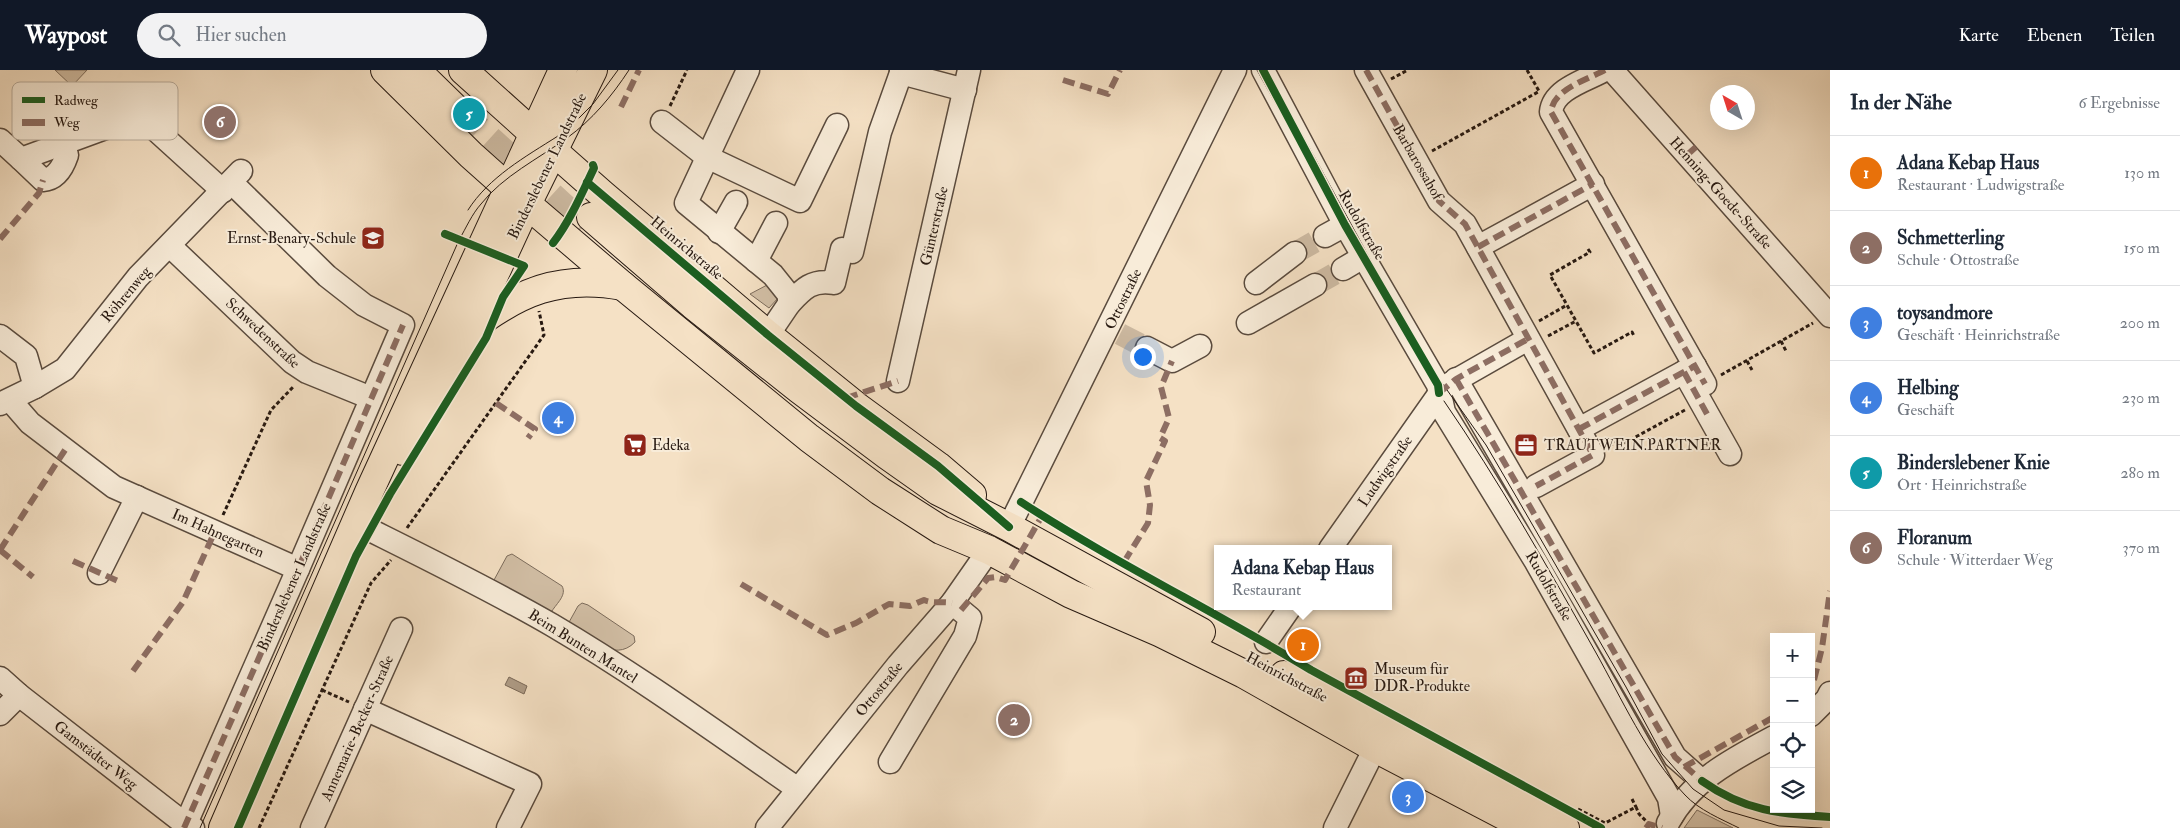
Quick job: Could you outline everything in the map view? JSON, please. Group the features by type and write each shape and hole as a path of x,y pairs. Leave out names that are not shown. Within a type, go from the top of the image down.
{"main road":[{"path":"385,70 471,155 623,286"},
{"path":"416,70 463,107 434,70"},
{"name":"Heinrichstraße","path":"463,70 544,143 768,335 856,406 938,466 1009,527"},
{"name":"Binderslebener Landstraße","path":"544,143 563,70"},
{"name":"Binderslebener Landstraße","path":"223,828 356,524 544,143 593,70"},
{"name":"Binderslebener Landstraße","path":"356,524 444,384 468,330 518,196"},
{"name":"Heinrichstraße","path":"989,550 779,391 588,222 798,389 938,490 1170,616 1570,817"},
{"path":"468,330 498,309 534,292 562,283 606,283 623,286"},
{"name":"Heinrichstraße","path":"623,286 734,378 880,491 941,530 989,550 1070,594 1161,633 1244,674 1375,748 1528,828"}],"street":[{"path":"748,70 686,203 773,275 788,295 789,304"},
{"name":"Ottostraße","path":"1009,527 1114,331 1236,70"},
{"name":"Rudolfstraße","path":"1263,70 1345,225 1365,256 1438,385 1447,386 1524,493 1631,684 1675,757 1702,781"},
{"name":"Barbarossahof","path":"1366,70 1439,201 1464,224 1478,247 1593,455"},
{"path":"1605,70 1559,94 1552,104 1551,112 1592,184 1698,388 1730,454"},
{"name":"Henning-Goede-Straße","path":"1612,70 1821,320"},
{"path":"768,335 789,304 799,293 821,281 834,283 843,244 852,252 880,132 901,72 967,80"},
{"name":"Günterstraße","path":"898,382 967,80"},
{"path":"662,122 707,158 800,201 837,125"},
{"path":"0,140 21,159 75,140"},
{"path":"173,140 232,181"},
{"name":"Röhrenweg","path":"5,402 65,369 138,277 232,181"},
{"name":"Binderslebener Landstraße","path":"188,827 403,325 364,305 327,276 232,181"},
{"path":"1478,247 1592,184"},
{"path":"719,232 736,202"},
{"path":"756,261 776,223"},
{"path":"1325,236 1345,225"},
{"name":"Schwedenstraße","path":"170,246 292,362 307,372 371,398"},
{"path":"1256,283 1295,253"},
{"path":"1343,269 1365,256"},
{"path":"1248,323 1314,285"},
{"path":"0,336 26,356 35,387"},
{"path":"1447,386 1527,338"},
{"path":"1147,348 1172,361 1200,346"},
{"name":"Rudolfstraße","path":"1447,386 1444,412 1536,562 1669,798 1662,823"},
{"name":"Ludwigstraße","path":"1333,545 1447,386"},
{"path":"1578,429 1698,388"},
{"name":"Im Hahnegarten","path":"5,402 114,487 298,569"},
{"path":"1536,486 1593,455"},
{"path":"99,572 137,497"},
{"name":"Beim Bunten Mantel","path":"356,524 485,587 552,625 798,789"},
{"name":"Ottostraße","path":"767,828 898,665 952,602 989,550"},
{"path":"890,762 965,636 970,618 952,602"},
{"path":"1266,642 1287,610"},
{"name":"Annemarie-Becker-Straße","path":"312,828 402,629"},
{"name":"Gamstädter Weg","path":"0,678 19,695 188,827"},
{"path":"1815,711 1823,704 1830,693"},
{"path":"0,714 19,695"},
{"path":"366,709 530,784 508,828"},
{"path":"1662,823 1702,781 1725,763 1770,739"},
{"path":"1335,828 1375,748"}],"path":[{"path":"662,122 687,70"},
{"path":"1527,70 1539,91"},
{"path":"1428,153 1547,87"},
{"path":"1588,248 1590,252 1550,275 1594,353 1632,332 1634,336"},
{"path":"259,828 371,583 388,564 405,530 544,335 534,292"},
{"path":"1527,338 1567,305"},
{"path":"1593,455 1617,442 1620,446 1698,388 1821,320"},
{"path":"1527,338 1576,321"},
{"path":"1781,342 1786,351"},
{"path":"1747,360 1752,370"},
{"path":"216,531 271,410 307,372"},
{"path":"322,690 366,709"},
{"path":"1702,781 1724,795 1762,810 1783,814 1830,817"},
{"path":"1632,799 1639,814 1662,823"},
{"path":"1570,817 1605,823 1636,807"}],"shaded area":[{"path":"55,70 87,70 76,82 68,82"},
{"path":"769,284 778,298 769,308 750,294"},
{"path":"512,554 562,586 562,596 552,611 550,612 494,580 507,556"},
{"path":"582,603 588,605 634,636 635,642 627,648 609,649 600,646 568,624 578,606"},
{"path":"509,677 527,686 524,694 505,685"},
{"path":"1697,810 1733,828 1684,828"}],"tunnel":[{"path":"458,111 584,226"},
{"path":"1295,253 1325,236"},
{"path":"1315,285 1343,269"},
{"path":"1120,334 1147,348"}],"tram line":[{"path":"579,118 593,104 618,70"},
{"path":"200,828 469,221 481,204 500,185 521,168 567,138 585,123 609,98 629,70"},
{"path":"1257,70 1365,265"},
{"path":"1267,70 1381,279 1435,373 1486,445 1626,687 1662,754 1693,789 1724,810 1779,826 1822,828"},
{"path":"468,210 486,187 508,168 558,136"},
{"path":"1444,401 1522,524 1595,651 1635,726 1658,762 1685,795 1697,805 1710,814 1739,828"}],"marked path":[{"path":"621,107 639,70"},
{"path":"1063,80 1108,94 1120,70"},
{"path":"1366,70 1439,201 1465,224 1593,455 1536,486"},
{"path":"1605,70 1564,91 1553,104 1551,112 1705,384"},
{"path":"1687,155 1698,145"},
{"path":"0,239 39,193 43,180"},
{"path":"1478,247 1593,184"},
{"path":"184,828 403,325"},
{"path":"1439,393 1456,379 1528,339"},
{"path":"1124,562 1148,523 1150,505 1146,481 1165,441 1160,438 1169,418 1161,387 1172,361"},
{"path":"1579,429 1695,366"},
{"path":"1684,372 1707,414"},
{"path":"1456,379 1675,757 1702,781"},
{"path":"846,398 898,381"},
{"path":"496,403 535,429 528,438"},
{"path":"0,550 65,450"},
{"path":"961,610 988,578 996,577 1005,580 1042,516"},
{"path":"133,671 183,602 215,531"},
{"path":"0,550 33,577"},
{"path":"73,561 118,581"},
{"path":"741,584 827,635 856,623 889,604 910,606 924,600 952,603"},
{"path":"1814,678 1822,648 1830,591"},
{"path":"1684,767 1770,719"},
{"path":"1646,828 1649,824 1662,828"}],"cycle path":[{"path":"1263,70 1345,225 1438,385 1439,393"},
{"path":"553,243 575,207 594,168 593,165"},
{"path":"587,182 768,335 856,406 938,466 1009,527"},
{"path":"238,828 356,556 390,494 486,338 503,297 524,266 445,234"},
{"path":"1021,502 1093,546 1311,670 1601,828"},
{"path":"1702,781 1733,799 1748,805 1779,812 1830,817"}],"place":[{"name":"Binderslebener Knie","path":"469,114"},
{"name":"Floranum","path":"220,122"},
{"name":"Ernst-Benary-Schule","path":"373,238"},
{"name":"Helbing","path":"558,418"},
{"name":"Edeka","path":"635,445"},
{"name":"TRAUTWEIN.PARTNER","path":"1526,445"},
{"name":"Adana Kebap Haus","path":"1303,645"},
{"name":"Museum für DDR-Produkte","path":"1356,678"},
{"name":"Schmetterling","path":"1014,720"},
{"name":"toysandmore","path":"1408,797"}]}
